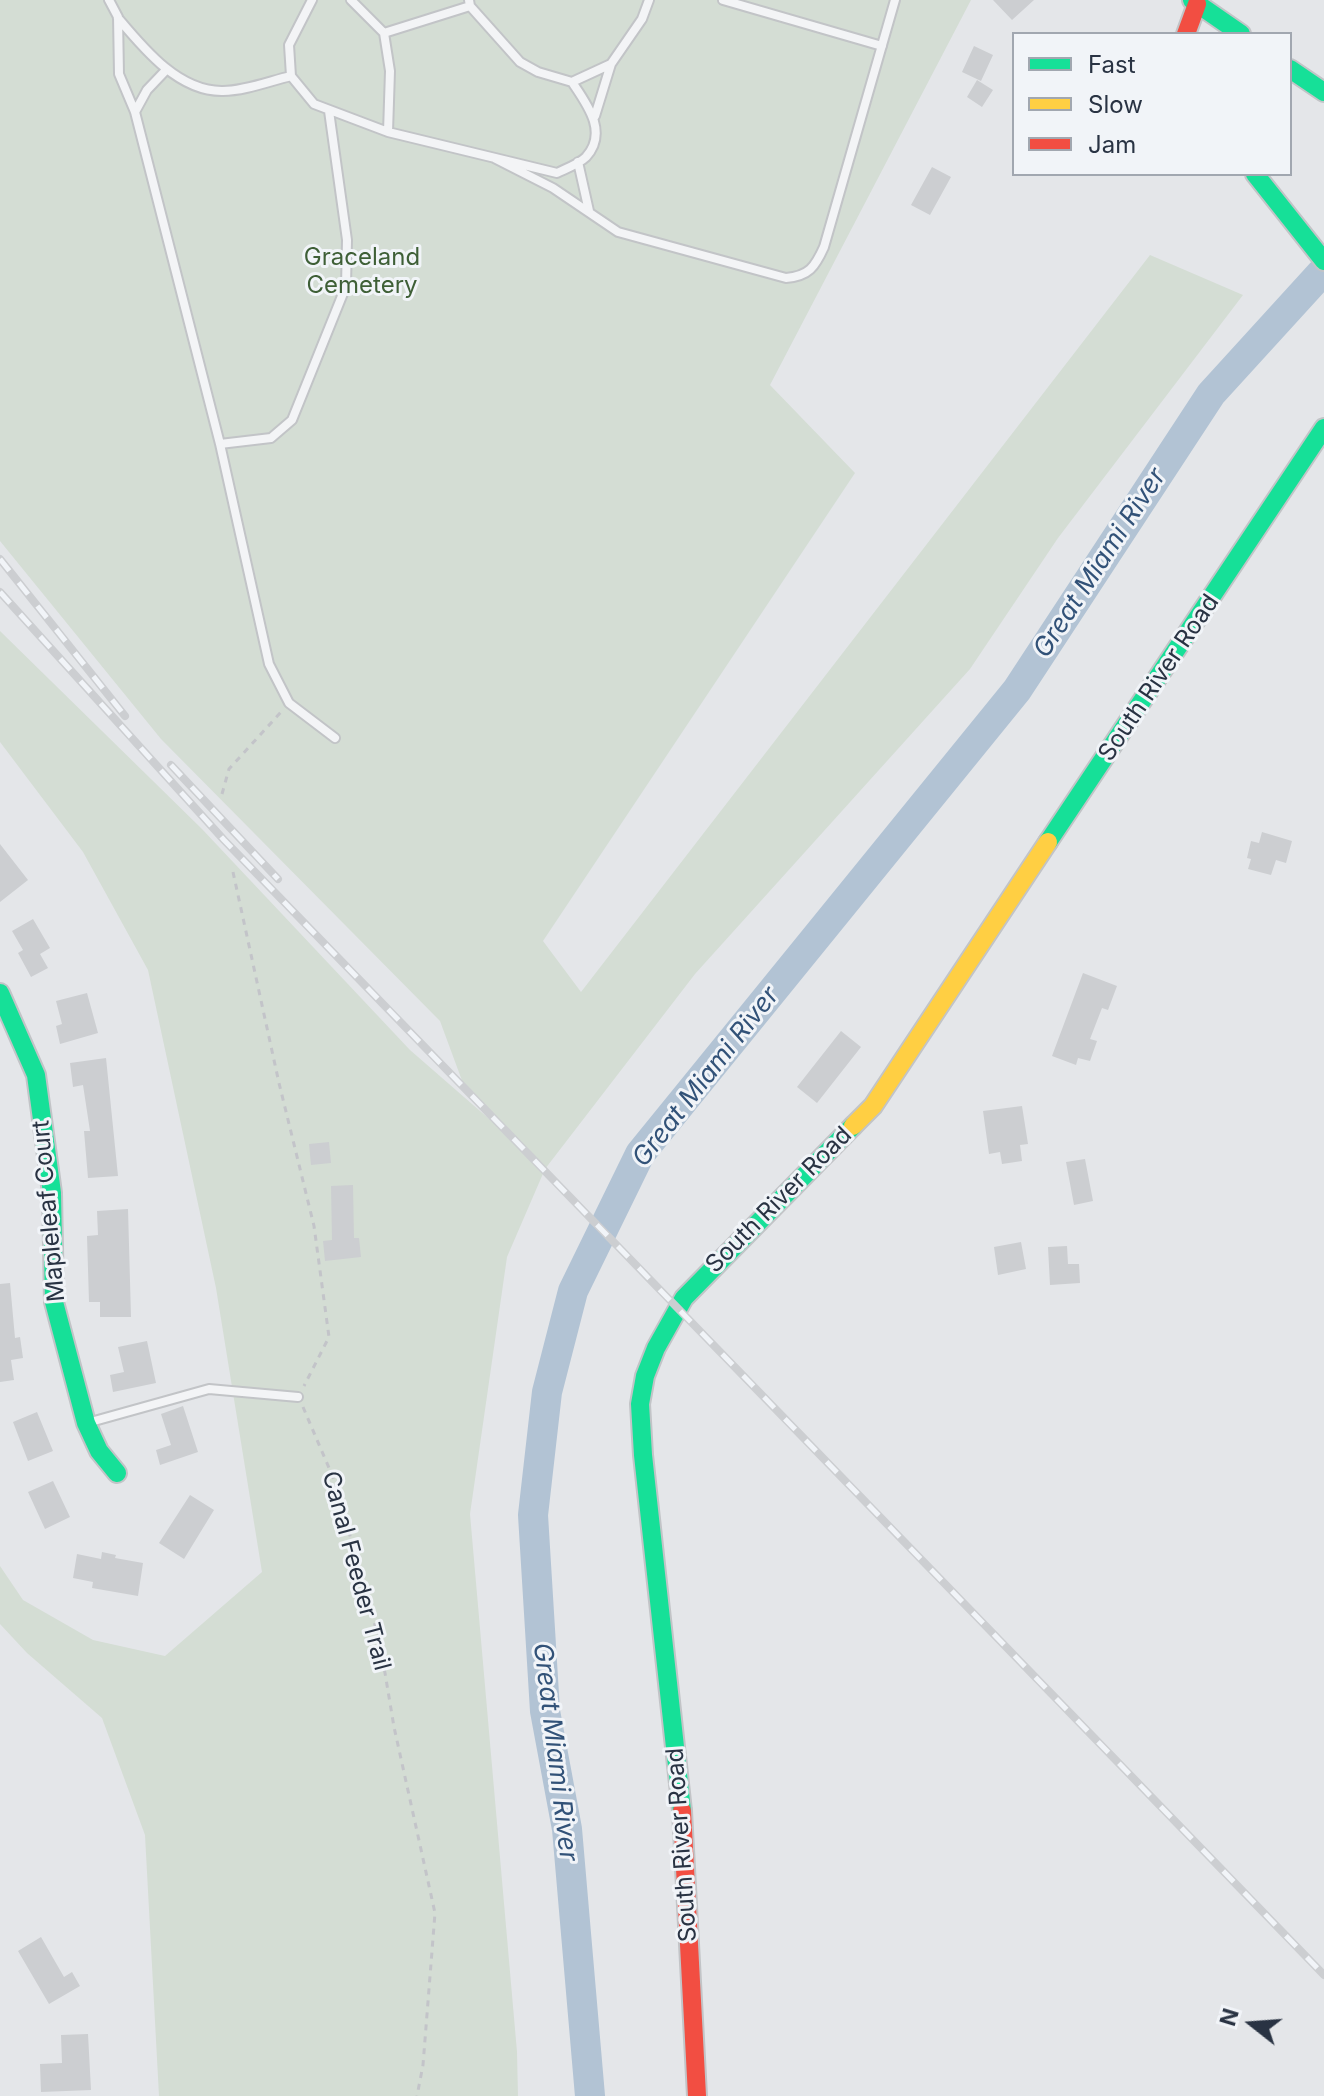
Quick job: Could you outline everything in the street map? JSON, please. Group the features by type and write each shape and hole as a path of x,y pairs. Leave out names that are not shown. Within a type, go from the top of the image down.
{"street":[{"path":"1186,32 1194,2 1238,32"},
{"path":"1292,70 1324,92"},
{"path":"1257,176 1324,261"},
{"name":"South River Road","path":"697,2096 682,1803 643,1455 640,1401 648,1367 663,1333 684,1298 873,1106 1324,428"},
{"name":"Mapleleaf Court","path":"0,993 36,1075 52,1193 54,1302 86,1423 99,1451 117,1473"}],"lane":[{"path":"109,0 118,17 141,45 167,69 207,90 227,91 291,76"},
{"path":"312,0 289,45 291,76 314,104 388,132 557,173 585,158 594,140 595,116 611,64 642,19 649,0"},
{"path":"351,0 384,33 390,71 388,132"},
{"path":"723,0 882,46"},
{"path":"494,158 553,188 618,232 786,278 801,277 814,269 824,247 895,0"},
{"path":"384,33 470,3 520,62 538,72 572,82 595,116"},
{"path":"118,17 119,74 135,112 220,444 269,664 289,703 335,738"},
{"path":"572,82 611,64"},
{"path":"135,112 147,90 167,69"},
{"path":"220,444 271,438 292,420 346,286 347,240 329,111"},
{"path":"578,162 589,211"},
{"path":"86,1423 209,1389 298,1397"}],"path":[{"path":"222,794 229,769 289,703"},
{"path":"233,872 314,1226 329,1337 298,1397"},
{"name":"Canal Feeder Trail","path":"298,1397 335,1482 380,1643 394,1727 435,1913 423,2065 417,2096"}],"green space":[{"name":"Graceland Cemetery","path":"0,0 971,0 770,385 855,473 543,941 581,992 1150,255 1243,295 1058,538 970,669 695,974 545,1169 507,1257 470,1514 517,2052 518,2096 159,2096 145,1835 102,1718 27,1653 0,1624 0,1566 23,1600 93,1640 165,1656 262,1572 216,1288 148,970 83,852 0,742 0,631 202,829 410,1050 534,1158 464,1086 440,1021 161,739 0,541"}],"building":[{"path":"993,0 1034,0 1012,20"},
{"path":"974,46 993,55 981,81 962,72"},
{"path":"977,80 993,90 982,107 967,97"},
{"path":"932,167 951,177 930,215 911,205"},
{"path":"1262,832 1292,841 1286,863 1276,860 1271,875 1248,869 1251,841 1259,843"},
{"path":"0,844 28,880 0,902"},
{"path":"33,919 50,948 40,954 48,968 31,977 18,953 23,950 12,931"},
{"path":"1083,973 1117,986 1108,1010 1102,1008 1090,1039 1097,1041 1090,1061 1078,1058 1076,1065 1052,1056"},
{"path":"87,993 98,1033 60,1044 56,1026 62,1024 56,1001"},
{"path":"841,1031 861,1047 817,1103 797,1087"},
{"path":"106,1058 118,1176 88,1178 84,1131 90,1131 83,1085 73,1087 70,1063"},
{"path":"1022,1106 1028,1144 1020,1145 1022,1161 1002,1164 1000,1152 989,1154 983,1111"},
{"path":"329,1142 331,1163 311,1165 309,1144"},
{"path":"1085,1159 1093,1201 1074,1205 1066,1162"},
{"path":"353,1185 354,1238 359,1238 361,1257 325,1261 323,1241 332,1240 331,1186"},
{"path":"128,1209 131,1317 100,1317 100,1302 89,1302 87,1236 98,1235 97,1211"},
{"path":"1021,1242 1026,1269 998,1275 994,1247"},
{"path":"1067,1246 1068,1264 1079,1264 1080,1283 1050,1285 1048,1247"},
{"path":"10,1283 15,1338 20,1337 23,1358 11,1360 14,1380 0,1382 0,1284"},
{"path":"147,1341 156,1383 113,1392 110,1375 124,1372 118,1347"},
{"path":"183,1406 198,1452 160,1465 156,1450 171,1445 161,1414"},
{"path":"37,1412 53,1451 28,1461 13,1422"},
{"path":"53,1481 70,1517 45,1529 28,1492"},
{"path":"190,1495 214,1510 184,1559 159,1543"},
{"path":"102,1552 116,1555 115,1558 143,1563 138,1596 92,1588 93,1582 73,1578 77,1554 101,1559"},
{"path":"41,1937 64,1977 72,1972 80,1986 49,2004 18,1951"},
{"path":"88,2034 91,2090 41,2092 40,2064 62,2063 61,2035"}],"waterway":[{"name":"Great Miami River","path":"590,2096 567,1829 545,1711 533,1515 547,1392 573,1291 640,1154 1017,690 1211,394 1324,270"}],"railway":[{"path":"0,559 125,716"},
{"path":"0,592 224,840 1324,1975"},
{"path":"171,765 278,879"}],"traffic: fast":[{"path":"1192,0 1238,32"},
{"path":"1292,70 1324,92"},
{"path":"1257,176 1324,261"},
{"path":"1048,842 1324,428"},
{"path":"0,993 36,1075 52,1193 54,1302 86,1423 99,1451 117,1473"},
{"path":"682,1811 643,1455 640,1404 645,1376 656,1348 684,1298 853,1126"}],"traffic: slow":[{"path":"853,1126 873,1106 1048,842"}],"traffic: jam":[{"path":"1187,32 1197,4"},
{"path":"682,1811 697,2096"}]}
